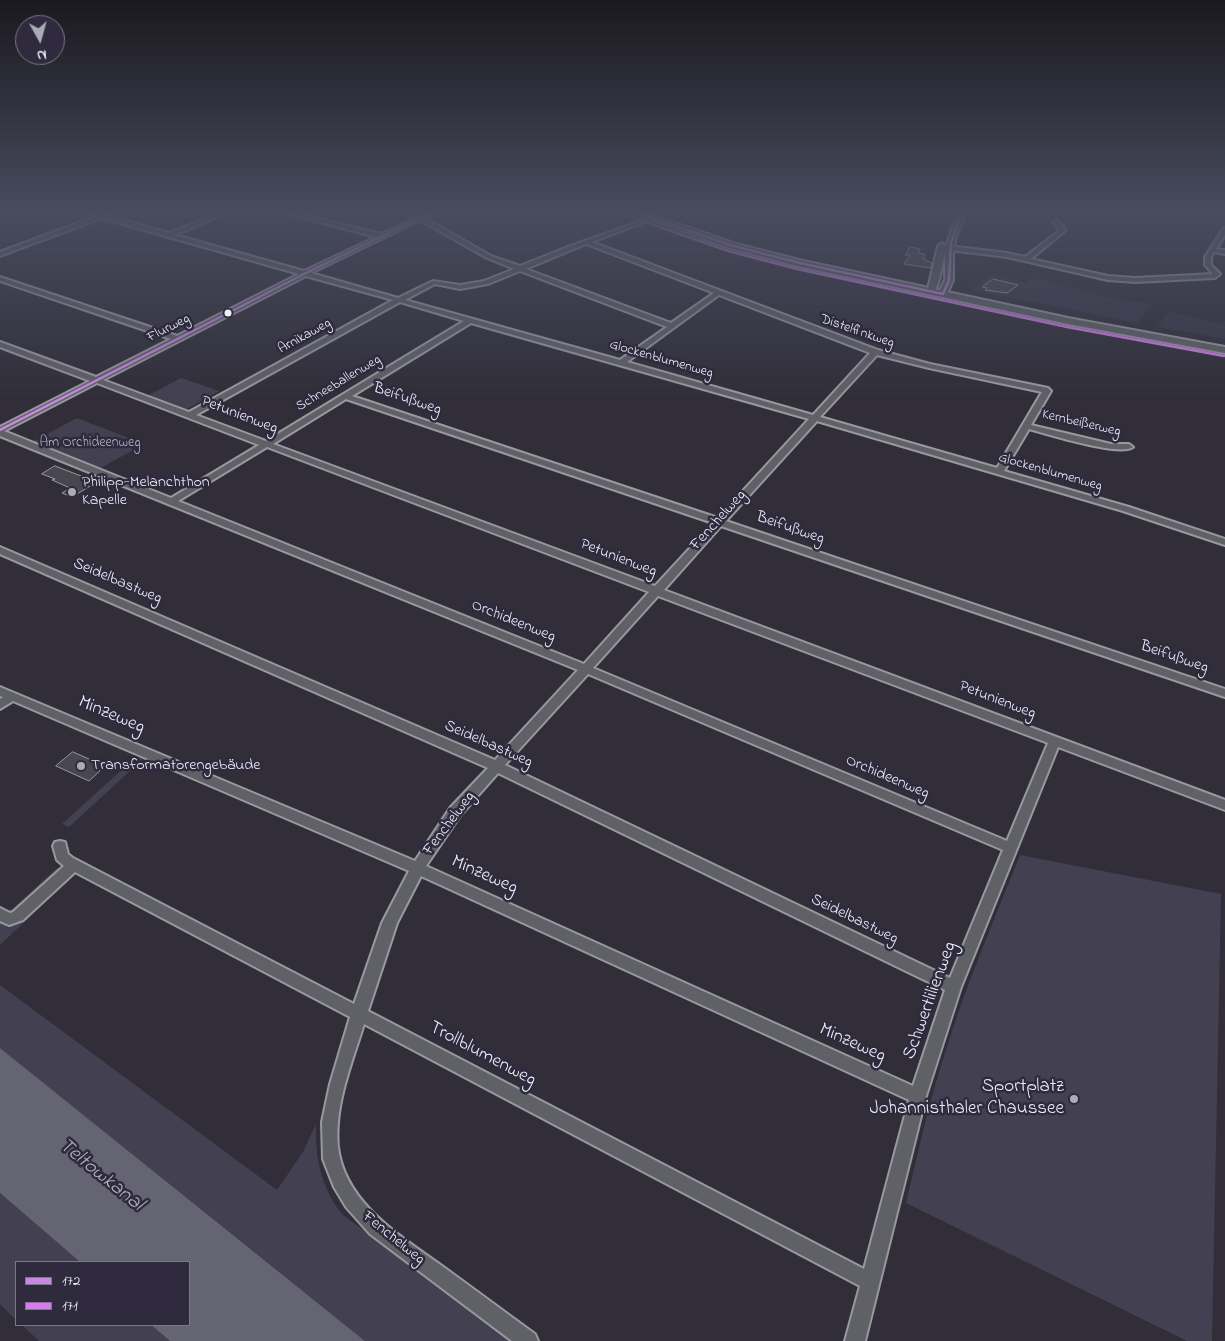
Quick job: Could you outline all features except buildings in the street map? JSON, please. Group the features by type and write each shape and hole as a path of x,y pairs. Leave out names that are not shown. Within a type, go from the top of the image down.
{"main road":[{"path":"867,275 1225,350"},
{"path":"1108,326 1225,344"}],"street":[{"name":"Flurweg","path":"0,430 304,275"},
{"name":"Glockenblumenweg","path":"307,275 999,472 1225,542"},
{"name":"Arnikaweg","path":"190,415 431,283 476,286 506,275"},
{"path":"535,275 672,326"},
{"name":"Distelfinkweg","path":"670,275 875,352 929,366 1043,389 1047,391 1027,426"},
{"path":"931,289 936,275"},
{"path":"945,292 950,284 949,275"},
{"path":"1093,275 1108,278 1162,278 1217,275"},
{"path":"0,279 178,338"},
{"path":"621,363 718,293"},
{"name":"Schneeballenweg","path":"171,502 470,320"},
{"name":"Petunienweg","path":"0,344 1225,805"},
{"name":"Fenchelweg","path":"528,1341 376,1228 360,1213 336,1172 330,1147 330,1114 374,965 396,907 417,868 455,812 875,352"},
{"name":"Beifußweg","path":"345,396 1225,693"},
{"path":"999,472 1027,426"},
{"name":"Kernbeißerweg","path":"1027,426 1111,447 1129,447"},
{"name":"Orchideenweg","path":"0,434 585,669 1011,848"},
{"name":"Seidelbastweg","path":"0,550 496,766 954,987"},
{"name":"Minzeweg","path":"0,691 417,868 918,1096"},
{"path":"0,705 12,696"},
{"name":"Schwertlilienweg","path":"855,1341 918,1096 954,987 1055,740"},
{"name":"Trollblumenweg","path":"60,846 62,856 74,865 871,1282"},
{"path":"0,914 8,919 18,916 74,865"}],"shaded area":[{"path":"990,275 993,275 1026,283 1032,278 1132,303 1134,301 1152,305 1137,323 972,290"},
{"path":"1168,312 1222,324 1225,320 1225,339 1157,327"}],"green space":[{"path":"181,378 219,391 185,410 147,396"},
{"name":"Am Orchideenweg","path":"77,418 144,444 99,469 32,442"},
{"path":"136,757 143,759 69,827 62,824"},
{"name":"Sportplatz Johannisthaler Chaussee","path":"1020,855 1221,894 1212,1341 1187,1341 906,1203 939,1071 953,1028"},
{"path":"57,868 72,877 0,945 0,920"},
{"path":"0,985 277,1190 303,1152 316,1124 318,1161 321,1172 329,1194 343,1215 514,1341 365,1341 0,1048"},
{"path":"0,1193 79,1261 15,1261 15,1319 0,1304"},
{"path":"23,1326 152,1326 170,1341 39,1341"}],"water":[{"name":"Teltowkanal","path":"0,1048 365,1341 170,1341 152,1326 190,1326 190,1261 79,1261 0,1193"}],"transit line":[{"name":"172","path":"0,430 303,275"},
{"name":"171","path":"823,275 1067,327 1224,356"},
{"name":"172","path":"853,275 943,294 949,275"}],"place":[{"name":"Philipp-Melanchthon Kapelle","path":"72,492"},
{"name":"Transformatorengebäude","path":"81,766"},
{"name":"Sportplatz Johannisthaler Chaussee","path":"1074,1099"}]}
